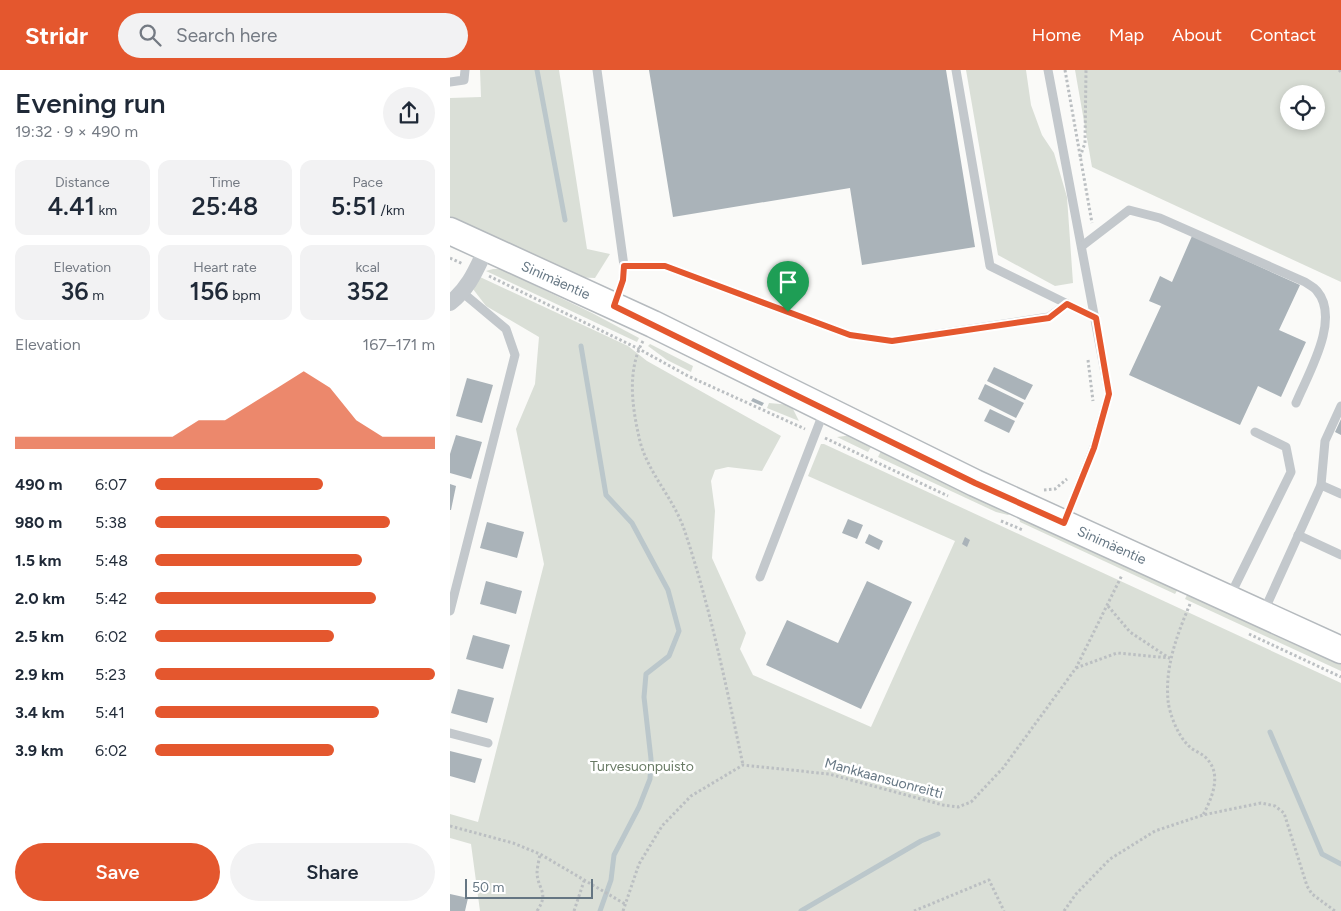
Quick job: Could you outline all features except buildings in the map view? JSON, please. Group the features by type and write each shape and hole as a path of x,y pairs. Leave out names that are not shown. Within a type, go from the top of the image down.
{"main road":[{"name":"Sinimäentie","path":"450,231 614,306 975,483 1341,650"}],"street":[{"path":"450,303 463,292 486,249"}],"lane":[{"path":"450,82 464,80 465,70"},
{"path":"597,70 624,266 623,280 614,306"},
{"path":"956,70 990,266 1096,318"},
{"path":"1048,70 1109,394 1094,448 1064,523"},
{"path":"1082,246 1129,210 1160,218 1305,282 1318,291 1324,302 1327,318 1326,334 1296,403"},
{"path":"624,266 665,266 850,335 892,341 1049,318 1067,304"},
{"path":"450,612 515,355 506,329 463,292"},
{"path":"1262,614 1321,485 1325,441 1341,406"},
{"path":"760,577 825,409"},
{"path":"1228,598 1291,472 1286,447 1255,432"},
{"path":"1321,485 1341,494"},
{"path":"1298,535 1341,555"},
{"path":"450,733 488,743"}],"path":[{"path":"1080,157 1085,144 1086,70"},
{"path":"623,911 639,864 662,826 691,796 742,765 722,661 701,582 682,526 657,482 639,440 632,401 633,371 639,349"},
{"name":"Mankkaansuonreitti","path":"742,765 830,774 943,805 958,807 971,802 1003,768 1076,668 1122,575"},
{"path":"1199,585 1189,605 1170,658 1168,702 1176,726 1188,745 1205,757 1215,773 1216,786 1203,815"},
{"path":"1107,606 1130,632 1170,658"},
{"path":"1076,668 1117,653 1170,658"},
{"path":"1064,911 1095,873 1127,846 1155,831 1203,815 1261,803 1275,806 1287,819 1307,886 1312,894 1335,911"},
{"path":"450,826 513,843 540,854 625,904"},
{"path":"537,911 543,901 544,892 537,874 540,854"},
{"path":"914,911 989,880 1004,911"},
{"path":"574,911 584,881"}],"green space":[{"path":"480,70 559,70 587,249 610,254 595,278 570,277 450,221 450,98 481,97"},
{"path":"966,70 1026,70 1031,105 1042,135 1054,153 1067,197 1073,283 1055,286 998,255"},
{"path":"1075,70 1341,70 1341,282 1092,167"},
{"path":"501,269 639,338 637,342 486,271"},
{"name":"Turvesuonpuisto","path":"480,277 628,346 647,361 781,436 762,471 728,467 715,470 711,481 715,511 712,558 746,633 740,649 753,675 871,727 955,541 808,476 821,444 824,444 1341,683 1341,911 480,911 471,844 450,838 450,814 478,822 544,564 516,429 535,384 539,337 486,306 473,289"},
{"path":"650,344 693,366 691,372 667,360 648,346"},
{"path":"769,403 791,405 799,421 767,408"},
{"path":"852,435 871,447 868,452 837,437"},
{"path":"881,451 943,476 1011,513 1008,515 996,512 878,457"},
{"path":"1019,517 1178,589 1175,594 1020,522"},
{"path":"1188,593 1341,659 1341,671 1185,599"}],"waterway":[{"path":"537,70 565,220"},
{"path":"581,346 606,495 632,523 668,590 679,631 669,656 646,674 644,697 651,759 650,779 639,807 614,855 611,880 600,911"},
{"path":"1270,732 1322,854 1341,864"},
{"path":"801,911 921,841 938,834"}],"route":[{"path":"624,266 665,266 788,312 850,335 892,341 1049,318 1067,304 1096,318 1109,394 1094,448 1064,523 975,483 614,306 623,280 624,266"}]}
